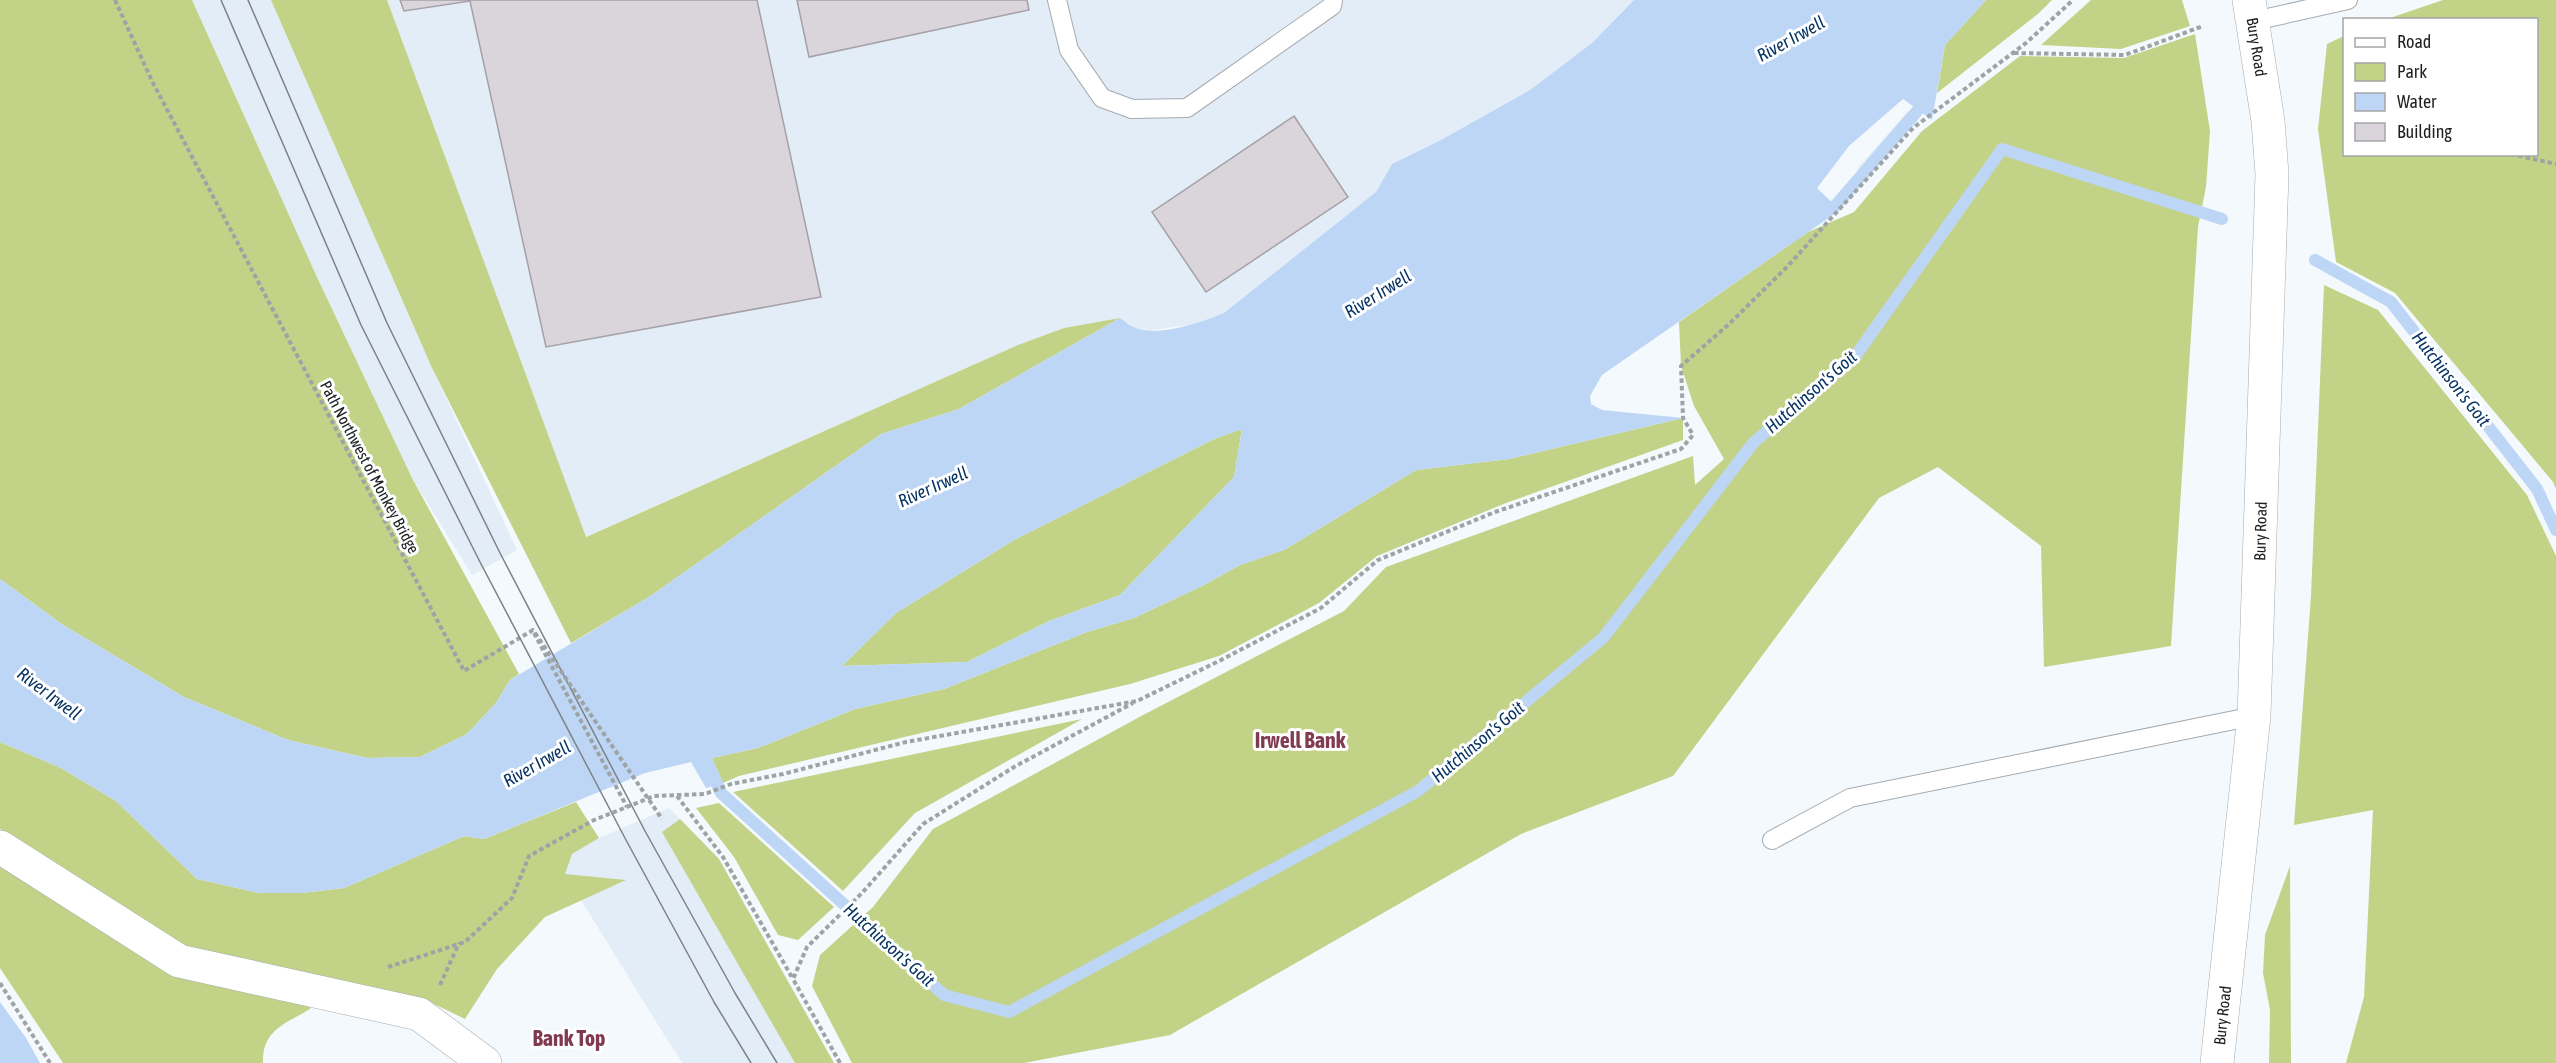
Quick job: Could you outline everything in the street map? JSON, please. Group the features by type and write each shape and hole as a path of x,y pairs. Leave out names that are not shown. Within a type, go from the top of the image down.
{"street":[{"name":"Bury Road","path":"2217,1063 2254,716 2272,174 2268,121 2252,10"},
{"path":"0,847 178,961 419,1014 485,1063"}],"lane":[{"path":"1057,0 1069,50 1102,98 1132,109 1186,108 1332,6 1333,0"},
{"path":"2252,10 2348,0"},
{"path":"1772,840 1850,798 2254,716"}],"path":[{"name":"Path Northwest of Monkey Bridge","path":"115,0 152,81 464,671 534,632"},
{"path":"793,979 807,948 862,893 922,824 1014,767 1137,701 1321,608 1378,560 1495,512 1681,449 1693,435 1683,418 1681,366 1728,325 1785,269 1913,128 2013,53 2073,0"},
{"path":"2013,53 2125,55 2203,26"},
{"path":"2520,156 2556,164"},
{"path":"534,632 627,807"},
{"path":"534,632 662,819"},
{"path":"342,997 374,972 465,942 512,898 529,856 594,820 654,796 705,794 731,784 783,774 906,742 1137,701"},
{"path":"677,795 723,857 840,1063"},
{"path":"0,983 50,1063"}],"shaded area":[{"path":"192,0 271,0 432,368 517,550 472,575 412,478 316,275"},
{"path":"387,0 1634,0 1592,43 1530,90 1439,141 1392,164 1376,192 1224,313 1195,324 1152,330 1136,328 1120,318 1063,328 1018,345 585,537"},
{"path":"1908,111 1919,120 1868,178 1857,169"},
{"path":"669,808 719,859 834,1063 683,1063 668,1041 565,874 572,854 599,838"}],"green space":[{"path":"0,0 192,0 316,275 412,478 519,674 510,680 496,703 467,734 420,757 367,758 288,740 184,697 63,625 0,579"},
{"path":"271,0 387,0 586,537 1018,345 1064,328 1120,318 959,409 881,434 649,597 571,643 432,368"},
{"path":"1986,0 2052,0 2039,13 1937,93 1945,45"},
{"path":"2091,0 2182,0 2190,26 2121,49 2041,45"},
{"path":"2443,0 2556,0 2556,489 2553,482 2395,293 2336,262 2318,129 2327,44 2343,36 2343,156 2538,156 2538,18 2390,18"},
{"path":"2195,34 2210,131 2206,187 2198,227 2171,646 2044,667 2041,546 1938,467 1879,498 1673,776 1521,834 1170,1035 1024,1063 852,1063 812,986 820,955 873,907 933,829 1145,714 1344,611 1386,567 1693,456 1695,485 1724,459 1694,406 1681,366 1679,322 1808,232 1854,212 1922,131 2020,56 2124,58"},
{"path":"2324,285 2378,310 2527,495 2556,556 2556,1063 2346,1063 2364,997 2373,810 2294,825 2311,596"},
{"path":"1683,418 1683,440 1506,503 1377,556 1319,603 1219,656 1130,684 739,776 723,783 712,758 758,748 855,709 944,689 1087,632 1134,618 1240,565 1284,550 1416,470 1509,459"},
{"path":"1242,429 1234,477 1120,595 1049,621 967,662 842,666 896,613 1014,540 1214,439"},
{"path":"1082,719 915,813 843,891 733,792"},
{"path":"0,742 61,768 116,801 197,879 259,893 302,893 344,888 464,836 484,839 576,802 599,838 572,854 565,874 626,880 545,917 497,969 465,1019 436,1005 341,986 187,948 27,851 0,829"},
{"path":"719,803 834,907 798,940 778,935 734,857 696,808"},
{"path":"680,819 719,859 834,1063 795,1063 662,832"},
{"path":"0,853 175,971 308,989 310,1009 284,1024 271,1035 266,1043 263,1063 63,1063 0,968"},
{"path":"2290,866 2291,1063 2269,1063 2270,1010 2263,973 2265,935"}],"water":[{"name":"River Irwell","path":"1634,0 1986,0 1945,45 1932,120 1903,99 1849,146 1817,188 1840,210 1602,375 1590,396 1591,404 1602,410 1683,418 1509,459 1416,470 1284,550 1240,565 1134,618 1087,632 944,689 855,709 758,748 712,758 723,783 706,788 691,762 645,773 484,839 464,836 344,888 302,893 259,893 197,879 116,801 61,768 0,742 0,579 63,625 184,697 288,740 367,758 420,757 467,734 496,703 510,680 649,597 881,434 959,409 1120,318 1136,328 1157,331 1193,324 1224,313 1376,192 1392,164 1439,141 1530,90 1592,43","holes":["1242,429 1234,477 1120,595 1049,621 967,662 842,666 896,613 1014,540 1214,439"]},
{"path":"0,1002 26,1038 40,1063 0,1063"}],"building":[{"path":"400,0 757,0 821,297 546,347 470,1 404,11"},
{"path":"797,0 1027,0 1029,10 809,57"},
{"path":"1294,116 1348,197 1206,292 1152,212"}],"waterway":[{"path":"1836,205 1918,110"},
{"name":"Hutchinson's Goit","path":"711,771 721,793 944,995 1009,1012 1418,791 1603,638 1754,442 1854,358 2002,149 2222,219"},
{"name":"Hutchinson's Goit","path":"2315,260 2391,302 2537,489 2556,530"}],"tram line":[{"path":"221,0 361,325 480,562 626,840 714,1002 751,1063"},
{"path":"248,0 387,323 500,553 645,831 735,993 777,1063"}],"district":[{"name":"Irwell Bank","path":"1300,740"},
{"name":"Bank Top","path":"569,1038"}]}
